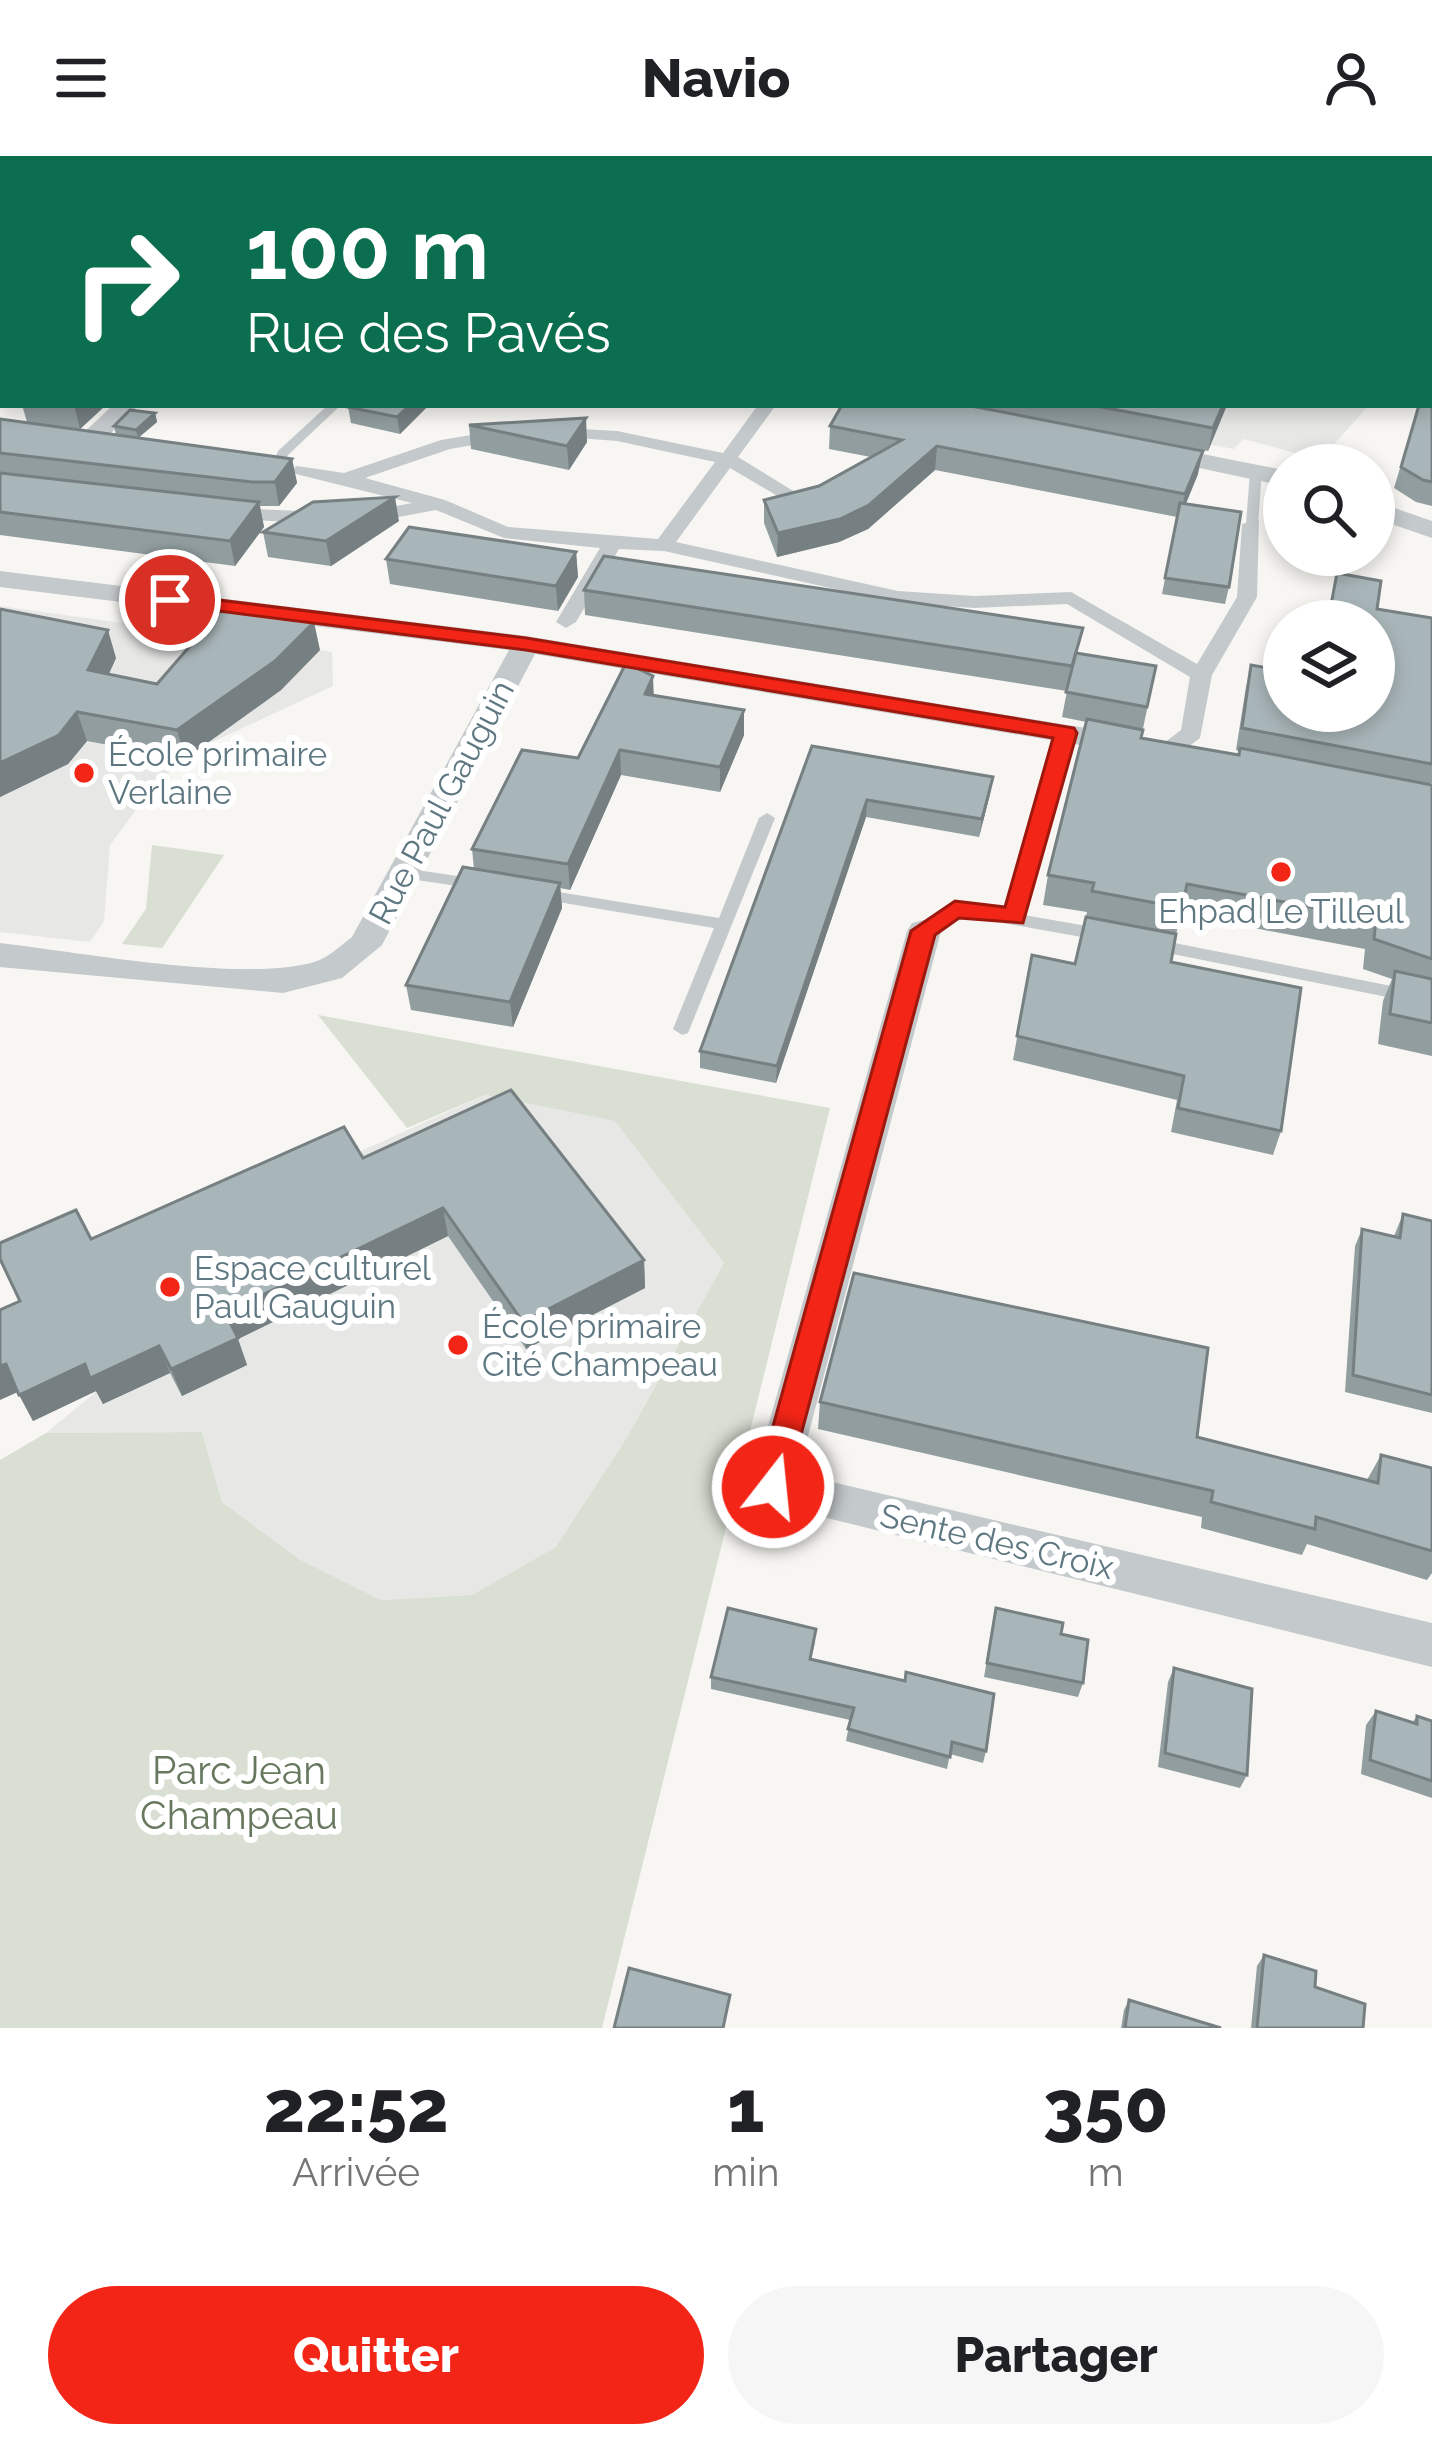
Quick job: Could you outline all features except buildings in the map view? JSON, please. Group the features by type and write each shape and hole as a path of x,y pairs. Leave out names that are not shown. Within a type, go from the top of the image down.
{"street":[{"path":"123,408 77,442 129,449"},
{"path":"664,544 765,408"},
{"path":"345,478 478,436 580,431 728,459 793,497"},
{"path":"1122,445 1263,474"},
{"path":"277,469 345,478 439,504 504,532 664,544 898,597 974,602 1071,598 1201,675"},
{"path":"203,511 271,519 379,517 439,504"},
{"path":"1395,516 1432,530"},
{"path":"1168,751 1192,733 1201,675 1247,597 1252,524"},
{"path":"566,622 613,543"},
{"path":"0,579 526,644 1214,759"},
{"name":"Rue Paul Gauguin","path":"0,955 213,978 307,979 348,961 364,944 526,644"},
{"name":"Sente des Croix","path":"924,931 773,1487 1432,1645"}],"lane":[{"path":"277,469 282,454 332,408"},
{"path":"1252,524 1256,472"},
{"path":"1015,917 1066,733"},
{"path":"682,1029 766,818"},
{"path":"403,873 490,886"},
{"path":"512,890 724,924"},
{"path":"924,931 955,909 1015,917 1432,1000"}],"shaded area":[{"path":"1011,408 1366,408 1334,444 1263,444 1244,439 1234,449"},
{"name":"École primaire Verlaine","path":"0,606 332,652 333,686 195,750 153,787 110,845 104,921 90,942 0,932"},
{"name":"École primaire Cité Champeau","path":"485,1095 616,1121 724,1263 626,1439 556,1548 472,1595 381,1600 299,1559 222,1502 202,1432 46,1433 97,1391 222,1316 350,1156"}],"green space":[{"path":"152,845 224,855 162,948 122,944 146,909"},
{"name":"Parc Jean Champeau","path":"318,1015 830,1108 602,2028 0,2028 0,1460 46,1433 202,1432 222,1502 299,1559 381,1600 472,1595 556,1547 626,1439 724,1263 615,1121 485,1095 407,1128"}],"place":[{"name":"École primaire Verlaine","path":"84,773"},
{"name":"Ehpad Le Tilleul","path":"1281,872"},
{"name":"Espace culturel Paul Gauguin","path":"170,1287"},
{"name":"École primaire Cité Champeau","path":"458,1345"}],"route":[{"path":"170,600 526,644 1066,733 1015,917 955,909 924,931 773,1487"}]}
